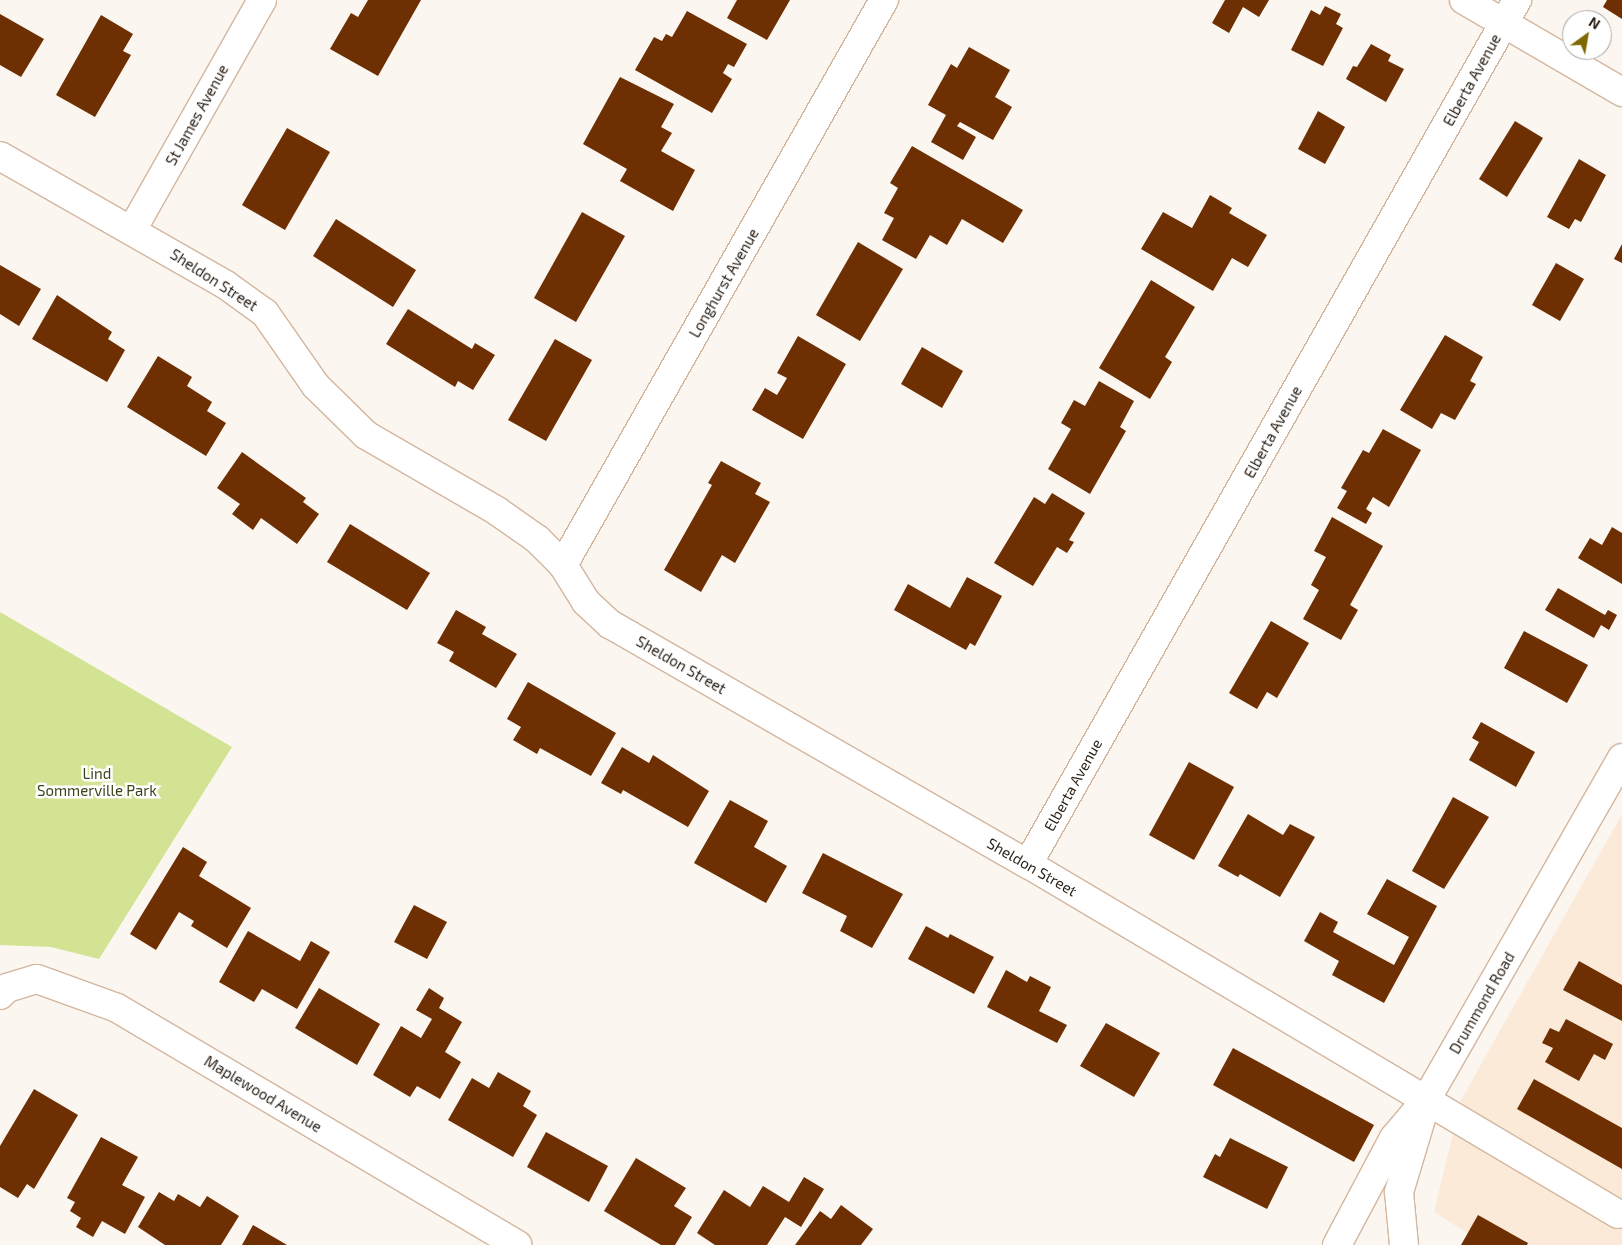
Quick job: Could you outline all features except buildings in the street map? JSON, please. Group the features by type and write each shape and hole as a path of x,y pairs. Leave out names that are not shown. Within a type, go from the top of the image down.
{"street":[{"name":"St James Avenue","path":"132,230 262,0"},
{"name":"Longhurst Avenue","path":"563,565 884,0"},
{"path":"1464,0 1511,12 1622,92"},
{"name":"Elberta Avenue","path":"1028,864 1511,12"},
{"name":"Sheldon Street","path":"0,156 226,285 265,313 316,386 366,435 497,512 536,539 563,565 586,602 610,624 1028,864 1618,1214"},
{"name":"Drummond Road","path":"1337,1245 1394,1138 1426,1100 1622,758"},
{"name":"Maplewood Avenue","path":"0,995 7,988 36,979 117,1008 517,1245"},
{"path":"1404,1245 1399,1192 1426,1100"}],"shaded area":[{"path":"1622,814 1622,1245 1486,1245 1434,1212 1461,1100"}],"green space":[{"name":"Lind Sommerville Park","path":"0,612 232,747 99,959 51,947 0,945"}]}
